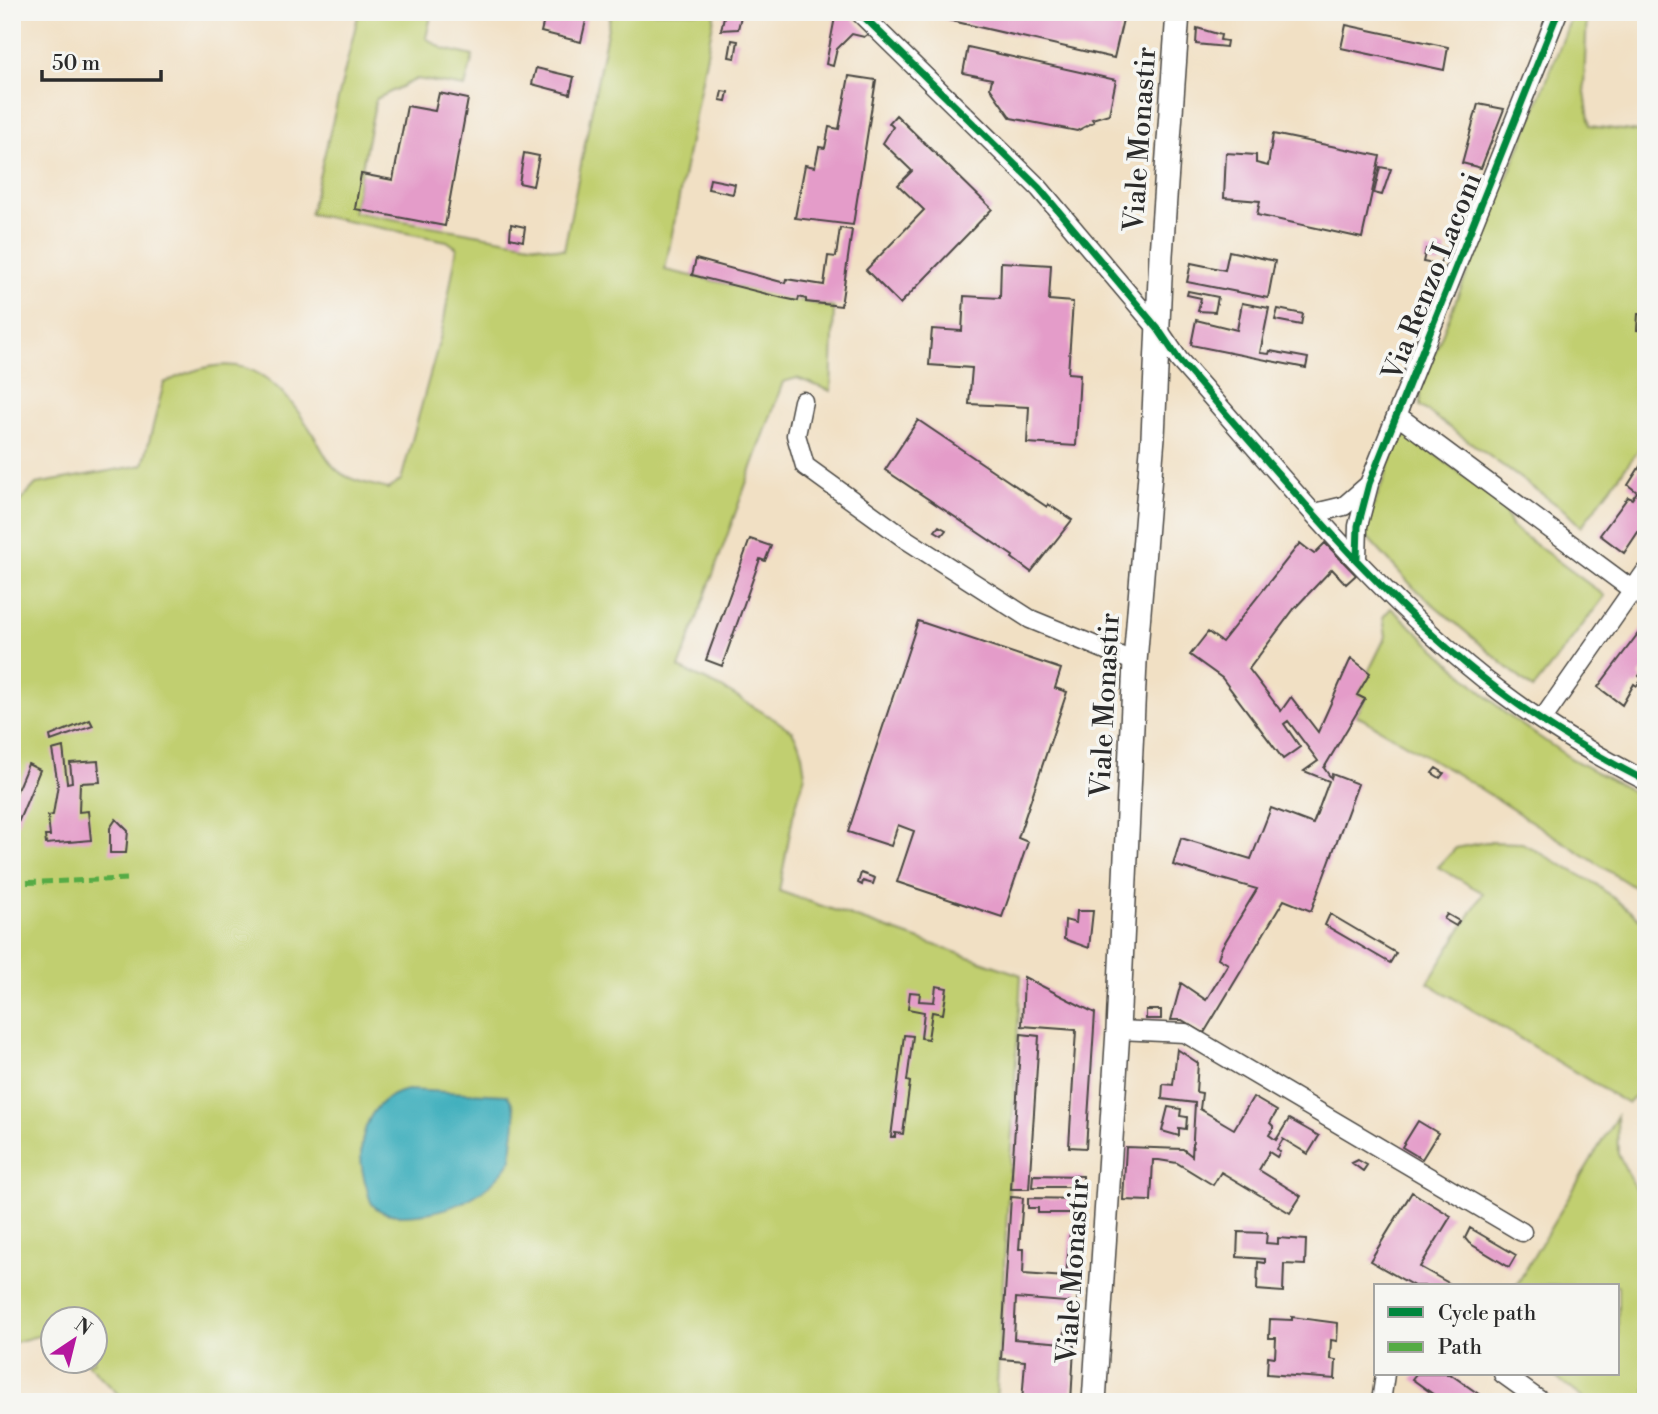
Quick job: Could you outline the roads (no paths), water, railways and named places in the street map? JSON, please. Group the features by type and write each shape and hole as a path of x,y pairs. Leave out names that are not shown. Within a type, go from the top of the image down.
{"main road":[{"name":"Viale Monastir","path":"1097,1399 1135,662 1153,437 1178,12"}],"street":[{"path":"859,12 1039,188 1158,329 1179,360 1315,513 1434,634 1500,691 1597,756 1646,781"},
{"name":"Via Renzo Laconi","path":"1357,558 1358,526 1369,484 1558,12"},
{"path":"803,401 796,435 805,466 907,540 1030,620 1135,662"},
{"path":"1398,416 1639,595"},
{"name":"Via Renzo Laconi","path":"1315,513 1344,506 1369,484"},
{"path":"1542,720 1639,595 1646,571"},
{"path":"1118,1030 1185,1033 1522,1232"},
{"path":"1381,1402 1385,1376"},
{"path":"1506,1376 1542,1402"}],"water":[{"path":"407,1090 507,1095 515,1110 515,1118 512,1159 502,1173 478,1194 451,1207 403,1215 383,1212 376,1208 370,1198 363,1170 362,1141 372,1114 392,1095"}]}
